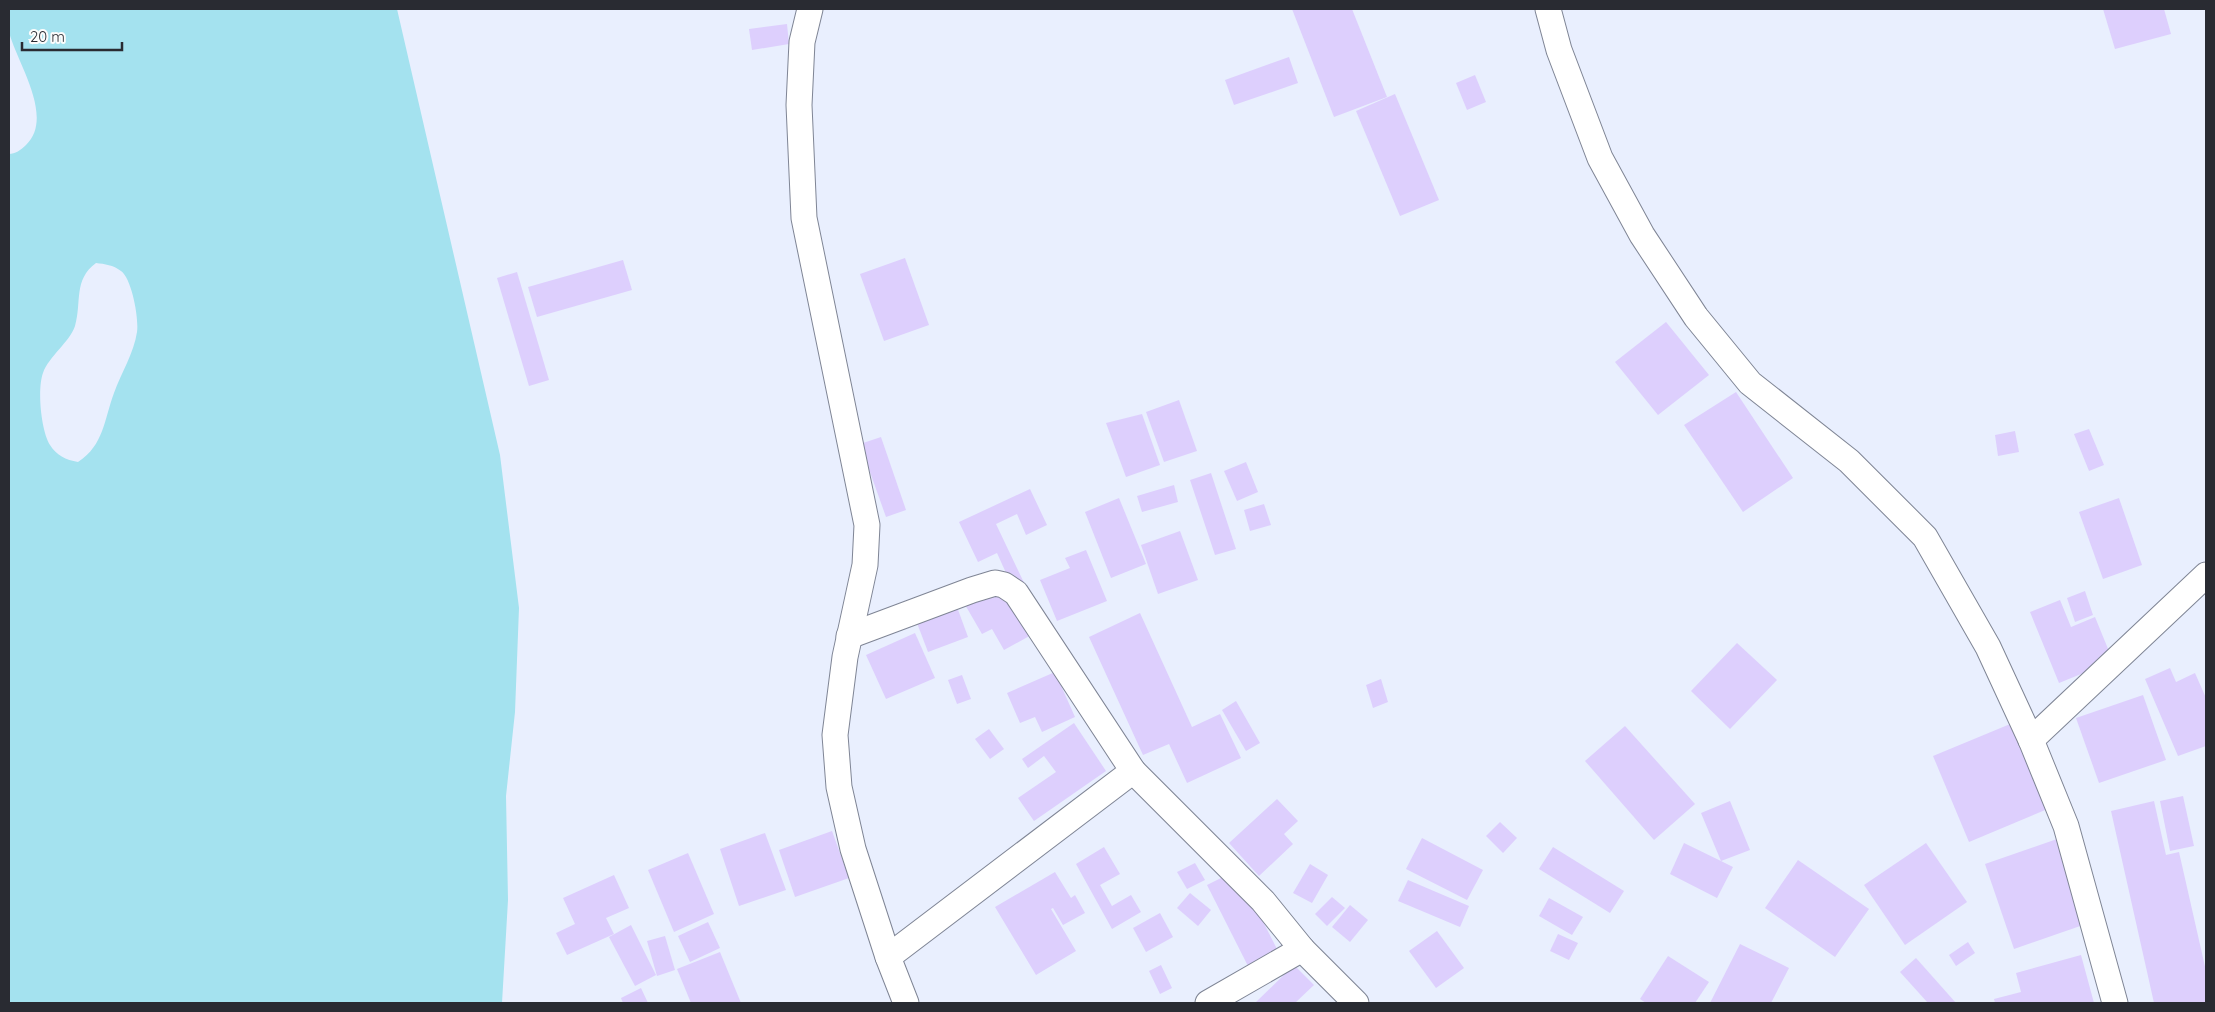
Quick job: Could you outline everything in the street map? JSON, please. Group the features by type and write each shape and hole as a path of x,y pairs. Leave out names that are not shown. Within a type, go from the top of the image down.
{"street":[{"path":"810,9 802,42 799,105 804,218 867,525 865,565 845,657 835,735 839,787 853,848 888,957 906,1003"},
{"path":"1548,9 1559,50 1600,158 1642,235 1696,317 1750,382 1849,461 1926,538 1988,647 2031,740 2066,826 2115,1003"},
{"path":"2031,740 2206,575"},
{"path":"849,636 972,590 995,583 1004,584 1016,593 1133,771 1263,901 1302,950 1356,1003"},
{"path":"888,957 1133,771"},
{"path":"1208,1003 1302,950"}],"water":[{"path":"9,9 397,9 500,455 519,608 515,712 506,796 508,900 502,1003 9,1003 9,154 18,151 26,145 34,133 37,120 35,105 26,74 9,32","holes":["96,263 115,267 125,275 134,300 137,332 133,348 114,393 98,440 87,455 78,462 65,458 52,449 44,430 40,389 46,367 75,326 81,284 84,277"]}],"building":[{"path":"1292,9 1352,9 1387,97 1334,117"},
{"path":"2103,9 2164,9 2171,34 2115,49"},
{"path":"787,24 789,44 752,50 749,29"},
{"path":"1289,57 1298,83 1234,105 1225,80"},
{"path":"1475,75 1486,102 1467,110 1456,83"},
{"path":"1395,94 1439,200 1400,216 1356,111"},
{"path":"905,258 929,325 884,341 860,274"},
{"path":"623,260 632,290 537,317 528,287"},
{"path":"517,272 549,380 529,386 497,278"},
{"path":"1666,322 1709,375 1658,415 1615,362"},
{"path":"1736,392 1793,478 1743,512 1684,425"},
{"path":"1179,400 1197,451 1164,462 1146,412"},
{"path":"1142,414 1160,465 1126,477 1106,423"},
{"path":"2089,429 2104,465 2089,471 2074,434"},
{"path":"2015,431 2019,452 1998,456 1995,435"},
{"path":"881,437 906,510 886,517 860,444"},
{"path":"1246,462 1258,492 1237,501 1224,471"},
{"path":"1211,473 1236,549 1215,555 1190,480"},
{"path":"1174,485 1178,502 1142,512 1137,496"},
{"path":"1030,489 1047,525 1026,535 1017,514 996,524 1027,589 1016,595 997,553 978,562 959,522"},
{"path":"1119,498 1146,564 1111,578 1085,512"},
{"path":"2119,498 2142,565 2103,579 2079,512"},
{"path":"1264,504 1271,525 1250,531 1244,510"},
{"path":"1180,531 1198,580 1158,594 1141,545"},
{"path":"1086,550 1107,601 1057,621 1040,580 1070,568 1065,558"},
{"path":"1004,581 1033,634 1004,650 992,629 982,634 964,603"},
{"path":"2085,591 2093,615 2075,622 2067,598"},
{"path":"2060,600 2071,627 2095,617 2113,661 2059,683 2030,612"},
{"path":"957,607 968,637 928,652 917,623"},
{"path":"1140,613 1192,727 1220,714 1241,758 1187,783 1169,744 1143,755 1089,637"},
{"path":"915,633 935,678 886,699 866,655"},
{"path":"1737,643 1777,680 1730,729 1691,691"},
{"path":"2170,668 2176,682 2195,673 2206,698 2206,746 2178,756 2145,679"},
{"path":"1055,672 1075,717 1042,732 1035,717 1020,723 1007,693"},
{"path":"962,675 971,699 957,704 948,680"},
{"path":"1381,679 1388,702 1373,708 1366,685"},
{"path":"2143,695 2166,760 2099,783 2076,718"},
{"path":"1236,701 1260,743 1246,751 1222,710"},
{"path":"2015,722 2050,808 1969,842 1933,756"},
{"path":"1074,723 1106,771 1034,821 1018,798 1056,772 1044,756 1028,768 1022,759"},
{"path":"1625,726 1695,804 1654,840 1585,761"},
{"path":"989,729 1004,749 990,759 975,739"},
{"path":"2183,796 2194,846 2170,851 2160,801"},
{"path":"1277,799 1298,821 1284,834 1293,844 1259,876 1229,843"},
{"path":"1730,801 1750,850 1721,861 1701,813"},
{"path":"2154,801 2166,855 2179,852 2206,971 2206,1003 2154,1003 2111,811"},
{"path":"1500,822 1517,838 1503,853 1486,836"},
{"path":"832,831 849,878 795,897 779,850"},
{"path":"765,833 786,890 739,906 720,849"},
{"path":"1422,838 1483,870 1467,900 1406,869"},
{"path":"2057,839 2086,924 2014,949 1985,864"},
{"path":"1684,843 1733,867 1717,898 1670,874"},
{"path":"1926,843 1967,902 1905,945 1864,885"},
{"path":"1104,847 1120,874 1100,885 1112,906 1131,895 1141,912 1112,929 1076,864"},
{"path":"1553,847 1624,891 1610,913 1539,869"},
{"path":"688,853 714,914 674,932 648,870"},
{"path":"1798,860 1869,909 1835,957 1765,908"},
{"path":"1195,863 1205,880 1187,889 1177,872"},
{"path":"1310,864 1328,875 1312,903 1293,893"},
{"path":"1237,870 1281,957 1251,972 1207,885"},
{"path":"1055,872 1071,898 1075,895 1085,913 1063,925 1053,908 1051,909 1076,951 1036,975 995,907"},
{"path":"614,875 629,908 606,918 614,934 567,955 556,933 575,924 563,898"},
{"path":"1408,880 1469,906 1460,927 1398,901"},
{"path":"1190,893 1211,910 1198,926 1177,908"},
{"path":"1332,897 1345,908 1327,926 1315,914"},
{"path":"1549,898 1583,917 1572,935 1539,916"},
{"path":"1350,905 1368,920 1350,942 1332,927"},
{"path":"1160,913 1173,937 1146,952 1133,928"},
{"path":"708,922 720,948 690,962 678,936"},
{"path":"631,925 656,975 635,986 609,937"},
{"path":"1437,931 1464,968 1436,988 1409,951"},
{"path":"1558,934 1578,943 1569,960 1550,951"},
{"path":"665,936 675,970 657,976 647,941"},
{"path":"1968,942 1975,953 1956,966 1949,955"},
{"path":"1740,944 1789,968 1771,1003 1710,1003"},
{"path":"720,952 741,1003 691,1003 677,969"},
{"path":"2081,955 2094,1003 1995,1003 1994,999 2021,992 2016,973"},
{"path":"1668,956 1709,982 1695,1003 1646,1003 1640,999"},
{"path":"1916,958 1956,1003 1928,1003 1900,972"},
{"path":"1161,965 1172,988 1160,994 1149,971"},
{"path":"1294,965 1314,985 1295,1003 1255,1003"},
{"path":"641,988 648,1003 623,1003 621,998"}]}
